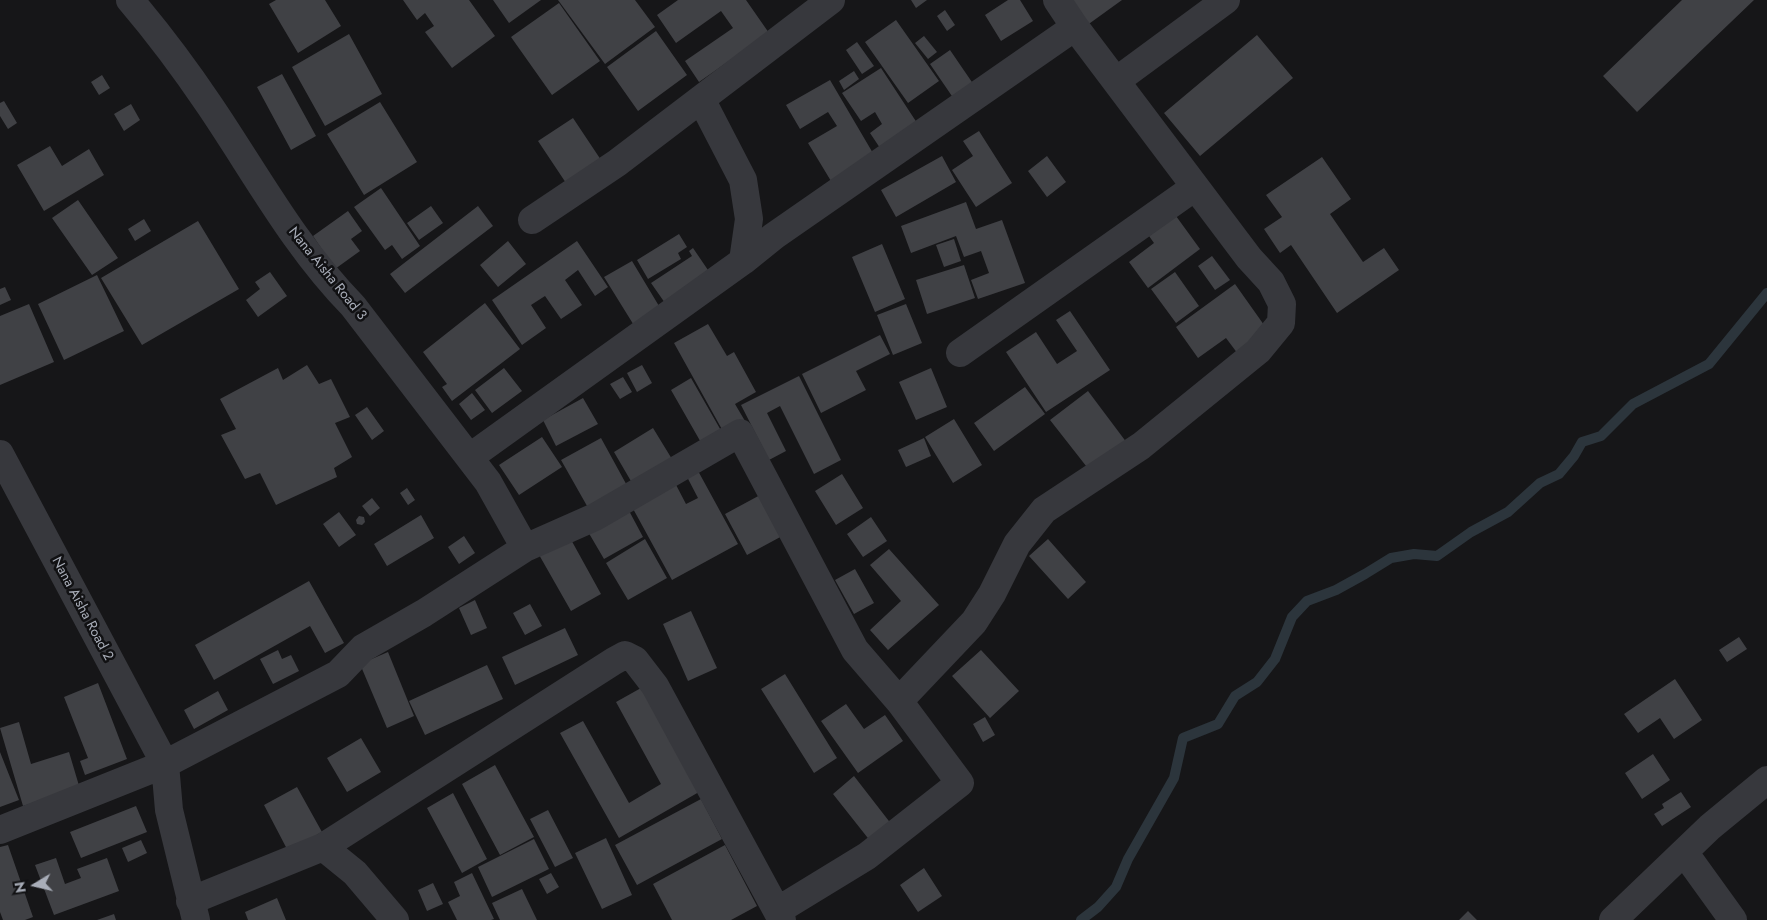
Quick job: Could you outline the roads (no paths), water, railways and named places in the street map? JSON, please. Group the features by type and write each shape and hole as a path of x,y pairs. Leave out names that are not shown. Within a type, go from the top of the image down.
{"street":[{"name":"Nana Aisha Road 3","path":"130,0 160,36 210,106 311,258 330,283 353,306 470,457 488,482 525,548"},
{"path":"532,220 617,162 831,0"},
{"path":"899,701 974,622 992,594 1017,544 1044,510 1141,446 1258,351 1280,323 1282,304 1271,282 1249,258 1075,27 1057,0"},
{"path":"1116,81 1226,0"},
{"path":"470,457 743,261 774,236 1075,27"},
{"path":"701,99 743,180 749,219 743,261"},
{"path":"960,353 1195,186"},
{"path":"0,830 165,764 338,674 363,648 424,613 525,548 595,516 740,433 855,650 899,701 960,783 867,856 779,916 655,686 635,660 625,655 323,847 193,911 169,810 165,764"},
{"name":"Nana Aisha Road 2","path":"0,454 165,764"},
{"path":"1613,920 1710,827 1767,780"},
{"path":"323,847 354,873 395,920"},
{"path":"1684,852 1733,920"}],"waterway":[{"path":"1081,920 1098,907 1116,887 1128,859 1174,778 1183,738 1218,724 1235,696 1257,682 1275,659 1292,617 1307,601 1336,590 1391,558 1414,554 1437,556 1471,532 1508,512 1540,483 1559,474 1574,456 1582,442 1601,436 1633,404 1709,364 1767,293"}]}
